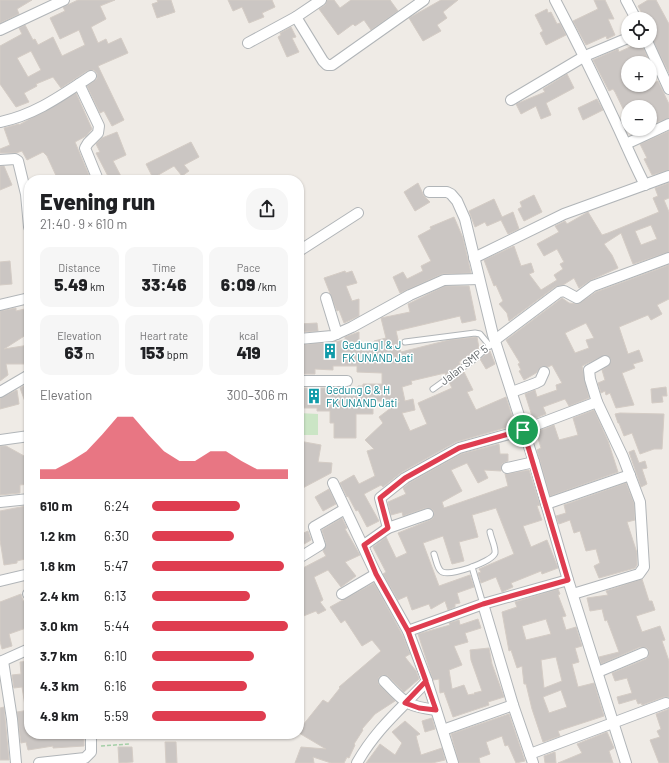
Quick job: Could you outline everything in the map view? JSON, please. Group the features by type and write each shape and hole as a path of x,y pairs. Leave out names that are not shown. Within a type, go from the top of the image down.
{"street":[{"path":"0,30 64,0"},
{"path":"248,43 296,17 320,0"},
{"path":"296,17 323,61 327,65 332,65 424,0"},
{"path":"555,0 585,56 626,144 632,161 645,185"},
{"path":"626,0 632,12"},
{"path":"510,100 585,56 621,41"},
{"path":"650,48 669,89"},
{"path":"0,122 21,117 36,111 91,76"},
{"path":"78,84 99,126 98,133 85,148 96,175"},
{"path":"626,144 669,124"},
{"path":"0,160 15,159 18,161 24,186"},
{"path":"474,258 564,214 669,176"},
{"path":"429,192 447,192 457,201 465,219 492,343 512,392 568,580 626,763"},
{"path":"304,247 358,213"},
{"path":"492,343 559,292 564,291 576,298 593,286 669,258"},
{"path":"304,339 332,336 337,334 426,287 444,280 479,279"},
{"path":"326,298 337,334"},
{"path":"0,305 24,299"},
{"path":"573,594 639,574 642,571 644,561 640,502 630,475 597,402 590,379 589,370 605,361"},
{"path":"512,392 540,381 544,372"},
{"path":"0,392 24,378"},
{"path":"304,381 347,381"},
{"path":"388,528 380,498 405,478 459,448 523,430 597,402"},
{"path":"0,440 24,437"},
{"path":"507,468 534,462"},
{"path":"546,504 630,475"},
{"path":"333,483 364,545 376,574 408,631 453,763"},
{"path":"0,502 24,500"},
{"path":"304,555 320,546 314,527 345,509"},
{"path":"364,545 388,528 428,514"},
{"path":"342,594 376,574"},
{"path":"0,581 24,575"},
{"path":"408,631 483,604 568,580"},
{"path":"483,604 513,705 532,759 666,703"},
{"path":"16,763 12,719 2,661 24,651"},
{"path":"598,672 643,653"},
{"path":"384,681 405,703 419,708 436,710"},
{"path":"357,763 368,743 386,721 426,681"},
{"path":"443,730 513,705"},
{"path":"39,763 85,758 89,754 91,747 90,739"}],"lane":[{"path":"405,342 475,333 480,334 492,343"},
{"name":"Jalan SMP 5","path":"433,389 492,343"},
{"path":"434,554 440,571 442,572 450,573 472,567 492,558 494,555 495,549 490,532"},
{"path":"472,567 483,604"}],"path":[{"path":"91,747 129,744"}],"green space":[{"path":"304,413 318,414 318,435 304,435"}],"building":[{"path":"0,0 32,0 17,9 19,14 0,23"},
{"path":"78,0 115,0 100,6 106,19 91,27 98,43 106,39 108,44 121,38 128,53 98,66 124,120 112,126 104,111 100,113 87,86 97,79 97,73 94,70 87,71 61,88 53,77 36,84 37,86 24,93 29,102 16,107 0,84 0,46 22,34 19,28 25,25 33,40 35,39 38,45 53,37 62,56 85,45 79,30 60,39 50,18 65,11 63,7","holes":["31,51 41,70 28,77 17,58"]},
{"path":"157,0 171,0 175,12 157,18 152,4 158,2"},
{"path":"228,0 272,0 275,7 262,13 264,17 249,23 242,7 233,11"},
{"path":"327,0 334,0 340,8 351,0 390,0 398,11 371,30 364,20 355,26 353,24 338,35 319,9 325,5"},
{"path":"441,0 458,0 443,12 447,18 437,25 441,31 423,41 409,18"},
{"path":"594,0 605,0 614,19 608,19 615,35 607,39 606,36 586,45 573,21 598,9"},
{"path":"648,0 656,0 669,24 669,73 656,48 657,12 641,12 638,6"},
{"path":"547,9 548,13 551,12 557,24 560,23 566,35 546,45 540,33 543,31 535,15"},
{"path":"291,27 296,37 292,38 299,52 287,57 278,37 281,35 280,33"},
{"path":"628,48 644,48 647,56 621,56 621,92 657,92 658,81 669,104 669,118 657,122 657,100 621,100 621,104 613,89 609,91 593,60 618,49 619,52"},
{"path":"567,74 574,88 546,103 551,115 541,119 536,106 521,114 516,104 545,92 543,89"},
{"path":"76,93 92,129 86,136 75,142 89,175 56,175 47,156 43,152 27,160 22,151 16,153 0,153 0,149 10,145 4,128 19,125"},
{"path":"597,99 603,110 583,120 578,108"},
{"path":"669,131 669,170 652,175 644,159 647,158 640,144"},
{"path":"117,132 126,155 113,161 120,175 107,175 96,153 100,152 96,144 102,138"},
{"path":"191,142 199,157 184,165 189,171 183,175 181,175 174,166 158,175 152,175 146,164"},
{"path":"0,166 4,166 12,185 0,190"},
{"path":"418,183 424,196 430,202 415,211 404,192"},
{"path":"669,183 669,198 664,200 669,212 669,252 633,264 621,233 604,244 612,255 618,268 591,280 579,288 574,278 563,285 555,287 509,321 507,313 499,304 503,301 496,285 494,286 484,260 514,246 521,266 531,263 534,272 529,274 541,290 557,280 554,275 563,269 560,264 564,262 557,249 544,256 537,244 559,232 555,226 565,221 567,224 588,212 602,235 608,233 659,212 653,198 658,196 655,188","holes":["651,225 657,239 641,245 635,231"]},
{"path":"534,195 542,212 524,221 518,209 522,207 520,202"},
{"path":"494,199 502,217 513,212 519,229 508,234 501,220 487,226 485,222 475,227 469,211"},
{"path":"454,217 463,238 471,273 442,274 400,293 393,277 403,272 407,279 423,271 421,266 431,261 418,236 431,229 430,227"},
{"path":"10,261 12,284 0,285 0,262"},
{"path":"669,265 669,299 657,305 662,314 651,320 648,315 619,327 628,354 639,350 643,361 633,364 635,368 622,373 634,405 616,408 610,393 606,395 605,391 601,393 598,383 605,380 602,370 608,366 611,361 610,358 605,355 582,366 589,398 569,406 565,399 543,407 546,414 533,419 525,394 535,390 537,397 557,390 556,385 562,383 552,365 548,367 541,367 536,373 524,380 519,371 521,370 518,364 520,363 506,340 562,298 569,303 578,304 596,292","holes":["586,323 594,338 586,340 589,348 575,353 565,333"]},
{"path":"345,271 346,273 352,271 357,283 346,286 352,301 359,299 359,316 344,323 339,310 337,311 324,278"},
{"path":"445,286 469,286 476,320 462,323 460,316 396,331 401,352 449,340 475,337 477,337 479,348 459,362 460,364 446,375 445,373 411,381 412,384 402,387 405,401 413,399 415,410 402,413 410,431 427,424 418,403 452,388 449,382 464,372 473,390 467,392 476,410 506,397 515,425 456,442 402,472 383,487 381,485 364,494 379,521 367,527 358,510 356,511 348,496 347,497 340,483 354,475 359,484 375,476 367,451 374,449 365,440 383,423 379,417 400,401 373,401 373,414 356,414 356,438 334,438 334,423 330,423 330,411 317,411 317,408 304,408 304,388 330,388 330,392 358,392 358,386 363,386 363,384 382,384 382,373 357,372 357,366 333,366 333,370 315,369 315,374 304,374 304,345 345,340 345,337 359,332 359,347 375,345 374,341 386,338 381,318 410,312 408,304"},
{"path":"16,308 16,311 24,309 24,336 4,349 24,346 24,364 6,364 8,375 0,381 0,311"},
{"path":"317,323 318,331 304,332 304,324"},
{"path":"490,351 495,364 486,369 480,359"},
{"path":"24,386 24,399 20,388"},
{"path":"666,387 667,396 662,396 663,402 652,403 651,389"},
{"path":"17,390 19,404 0,409 0,398"},
{"path":"594,410 608,441 618,472 550,496 537,450 541,448 536,432 554,425 559,440 578,435 573,418"},
{"path":"615,414 664,414 662,449 654,449 640,454 632,433 624,436"},
{"path":"304,442 321,445 318,462 332,463 331,473 304,487"},
{"path":"499,444 500,454 508,454 508,461 502,464 501,471 484,470 488,478 478,483 467,463 451,470 462,491 442,502 444,508 508,486 505,474 529,470 540,505 537,506 542,520 523,526 531,547 547,540 558,568 542,574 541,571 511,583 513,587 502,592 496,577 481,583 478,573 481,572 479,569 514,554 496,508 472,515 478,537 459,542 464,561 452,564 443,536 423,543 439,586 470,575 474,587 457,593 460,603 455,604 455,607 448,610 445,601 431,609 429,604 412,610 407,596 398,600 383,574 386,572 373,547 386,537 396,558 407,553 398,533 430,520 433,518 434,512 432,509 426,508 403,516 402,512 391,515 388,502 406,494 403,488 409,483 461,454"},
{"path":"0,446 6,446 24,456 24,485 20,485 20,493 0,495"},
{"path":"634,450 639,463 645,461 647,468 642,469 647,484 641,487 629,452"},
{"path":"626,483 634,503 635,520 627,522 637,553 637,565 635,568 599,578 594,566 600,563 596,549 586,551 580,531 574,533 570,520 559,524 556,516 566,513 564,505"},
{"path":"329,489 336,504 323,511 315,497"},
{"path":"24,506 24,559 17,561 17,563 4,565 0,540 0,511"},
{"path":"342,518 347,528 345,529 360,555 345,562 356,576 341,587 328,570 314,577 323,600 320,602 326,610 318,614 316,611 304,616 304,567 326,556 323,551 326,543 322,530"},
{"path":"308,531 311,540 304,544 304,533"},
{"path":"642,579 649,601 652,601 655,610 636,616 642,632 660,626 665,640 662,641 669,661 669,697 664,697 642,705 641,703 638,704 636,699 619,704 617,697 632,693 627,678 615,681 612,673 646,659 649,651 647,648 640,647 601,664 599,657 619,652 607,620 605,621 602,609 590,611 587,598 608,595 606,591"},
{"path":"374,583 403,636 410,654 405,657 416,671 419,679 404,692 388,676 383,675 379,677 379,685 395,701 375,714 362,729 363,730 354,744 355,745 349,758 347,757 344,763 331,763 313,757 314,763 295,763 301,747 326,749 304,736 304,724 323,700 328,703 340,688 339,687 381,651 372,640 362,646 345,620 341,623 330,607"},
{"path":"558,589 560,594 558,595 566,616 562,617 566,630 576,627 582,646 575,648 579,662 572,664 578,687 594,683 604,716 558,731 560,736 543,742 532,709 526,684 524,684 522,666 517,668 511,650 509,651 502,612 517,607 515,602","holes":["546,619 551,634 526,640 522,626","556,657 562,681 544,688 541,660","561,690 567,707 549,713 543,697"]},
{"path":"21,594 24,601 24,629 9,634 12,646 2,649 0,641 0,602"},
{"path":"478,619 481,628 465,633 468,642 454,646 462,665 449,670 452,689 464,685 468,695 474,695 474,693 482,691 471,660 470,650 489,648 492,664 504,697 488,702 489,705 453,717 444,692 440,693 439,679 433,680 418,634 450,625 449,623 459,620 460,625"},
{"path":"20,662 24,662 24,700 22,687 14,688 12,675 21,674"},
{"path":"4,707 9,760 0,760 0,708"},
{"path":"669,709 669,763 659,763 650,740 660,737 657,731 661,729 656,714"},
{"path":"24,711 24,739 84,739 84,746 53,748 53,746 28,750 26,742 21,743 17,712"},
{"path":"509,714 525,761 516,763 508,745 505,746 502,736 486,742 490,754 479,758 480,763 459,763 451,734"},
{"path":"432,718 435,729 425,732 422,721"},
{"path":"405,721 420,734 416,736 421,755 442,748 445,760 432,763 366,763 380,744 395,755 402,743 392,732"},
{"path":"607,732 614,748 609,751 613,763 558,763 582,753 577,744"},
{"path":"165,742 176,742 177,763 166,763"},
{"path":"118,747 132,747 133,762 119,763"},
{"path":"555,752 556,763 545,763 544,756"}],"place":[{"name":"Gedung I & J FK UNAND Jati","path":"330,351"},
{"name":"Gedung G & H FK UNAND Jati","path":"314,396"}],"route":[{"path":"523,430 459,448 405,478 382,494 380,498 388,528 364,545 376,574 408,631 426,681 405,703 419,708 436,710 426,681 408,631 483,604 568,580 534,462 523,430"}]}
